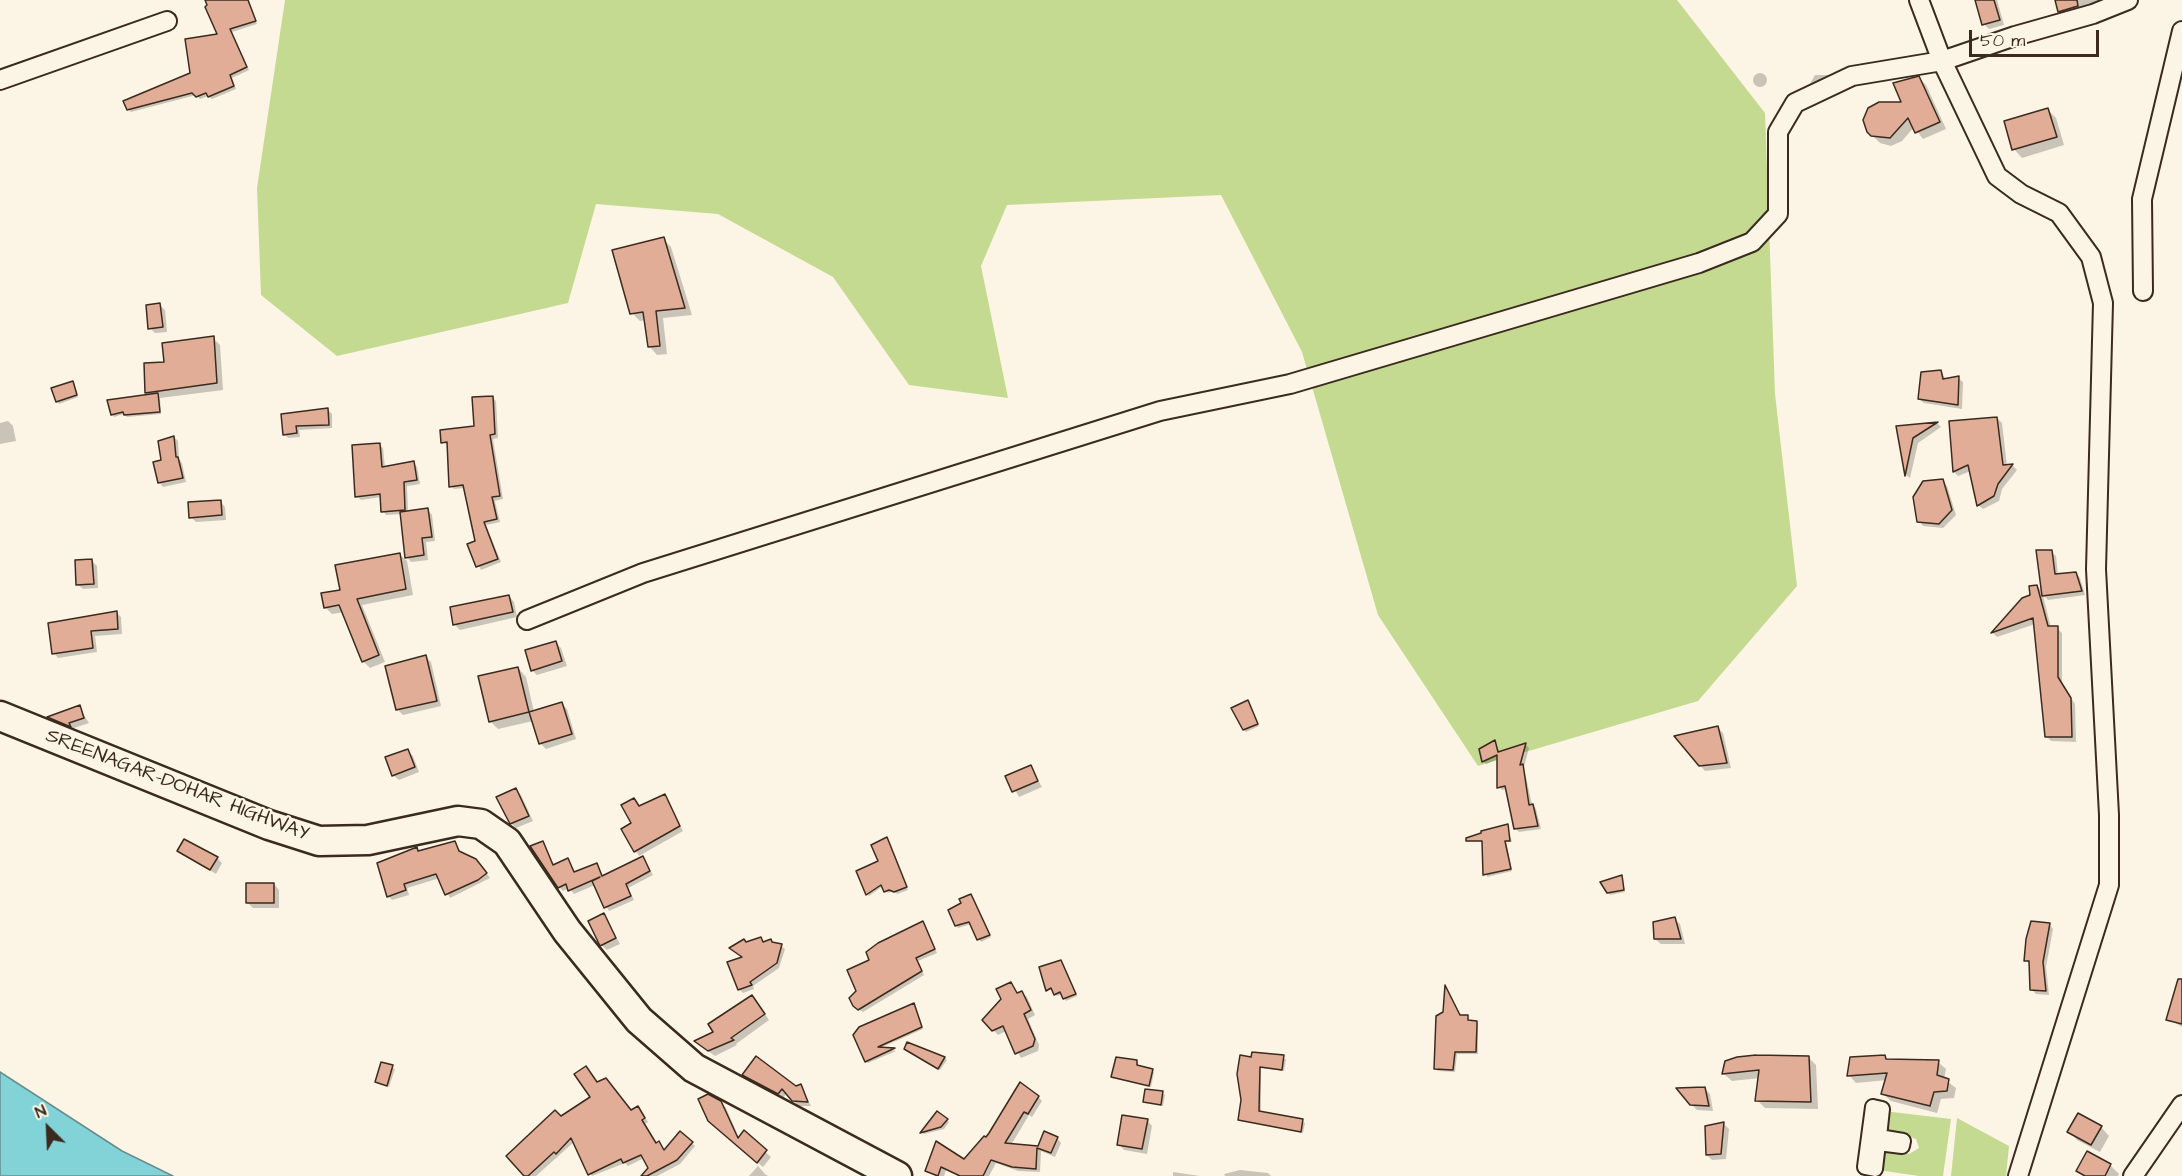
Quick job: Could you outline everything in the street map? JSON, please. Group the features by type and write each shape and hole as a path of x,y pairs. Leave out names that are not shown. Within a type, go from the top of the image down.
{"main road":[{"name":"SREENAGAR-DOHAR HIGHWAY","path":"0,716 269,825 319,841 368,840 458,821 481,824 507,842 567,931 639,1020 694,1068 897,1176"}],"street":[{"path":"1919,0 1942,61 1996,176 2021,194 2059,213 2091,256 2103,303 2096,569 2109,815 2109,885 2018,1176"},
{"path":"527,620 643,573 1160,411 1290,384 1699,263 1752,242 1778,214 1778,132 1795,103 1852,76 1942,61 2015,36 2093,15 2128,0"},
{"path":"0,80 167,21"},
{"path":"2143,291 2142,199 2182,31"},
{"path":"2133,1176 2182,1105"},
{"path":"1873,1107 1882,1109 1879,1137 1903,1141 1902,1146 1878,1143 1875,1169 1865,1167 1873,1107"}],"green space":[{"path":"285,0 1677,0 1765,113 1775,394 1797,586 1698,701 1478,766 1378,615 1302,352 1221,195 1007,205 981,266 1008,398 909,385 833,277 718,214 596,204 568,303 337,356 261,295 257,188"},
{"path":"1884,1111 1951,1119 1943,1176 1919,1176 1878,1170 1881,1145 1909,1154 1919,1148 1916,1139 1911,1137 1882,1135"},
{"path":"1957,1118 2009,1146 2006,1176 1951,1176"}],"water":[{"path":"0,1072 122,1151 173,1176 0,1176"}],"building":[{"path":"205,0 248,0 256,21 230,29 247,67 230,75 234,86 208,97 206,93 196,97 192,93 127,110 123,101 190,73 185,39 217,34 205,7 207,5"},
{"path":"1975,0 1994,0 2000,20 1982,25"},
{"path":"2055,0 2077,0 2078,6 2058,12"},
{"path":"1919,76 1940,122 1915,133 1908,118 1890,138 1871,136 1863,120 1868,108 1879,102 1901,102 1893,83"},
{"path":"2048,108 2057,137 2012,150 2004,121"},
{"path":"664,237 685,308 656,311 660,346 648,347 643,312 630,314 612,250"},
{"path":"160,303 163,327 148,329 146,305"},
{"path":"214,336 217,383 145,393 144,363 164,362 162,343"},
{"path":"1941,370 1943,379 1959,376 1958,405 1918,399 1921,372"},
{"path":"73,381 77,395 56,402 51,388"},
{"path":"158,393 160,412 124,415 123,412 111,415 107,400"},
{"path":"493,396 495,434 490,435 500,496 492,497 497,519 484,522 498,559 476,567 467,544 475,541 463,485 449,487 447,442 441,443 440,430 474,426 472,397"},
{"path":"328,408 329,425 296,426 297,433 283,435 281,414"},
{"path":"1997,417 2003,465 2013,464 1998,484 1994,496 1977,506 1968,465 1953,472 1949,421"},
{"path":"1938,422 1913,438 1905,476 1896,426"},
{"path":"174,436 176,457 178,457 183,478 158,483 153,462 161,460 158,441"},
{"path":"380,443 382,467 414,461 417,480 404,482 405,510 381,512 380,494 355,497 352,445"},
{"path":"1943,479 1952,510 1939,524 1917,522 1913,497 1923,481"},
{"path":"221,500 222,515 189,518 188,502"},
{"path":"428,508 432,537 422,538 424,555 405,558 400,512"},
{"path":"2036,550 2052,550 2055,574 2076,572 2082,591 2042,596"},
{"path":"400,553 406,589 357,599 379,655 362,662 339,605 324,608 321,593 340,590 335,565"},
{"path":"92,559 94,584 76,585 75,560"},
{"path":"2037,585 2048,626 2058,626 2058,677 2071,698 2072,737 2045,737 2033,618 1991,633 2022,598 2030,595 2029,586"},
{"path":"509,595 513,612 453,625 450,607"},
{"path":"117,611 118,629 91,631 93,648 52,654 48,623"},
{"path":"556,641 562,661 531,671 525,650"},
{"path":"426,655 437,701 396,710 385,666"},
{"path":"518,667 529,712 489,722 478,676"},
{"path":"1248,700 1258,724 1243,730 1231,708"},
{"path":"562,702 572,734 539,744 529,712"},
{"path":"80,705 84,718 69,723 71,727 47,717"},
{"path":"1718,726 1727,763 1699,766 1674,736"},
{"path":"1495,740 1498,752 1526,743 1520,765 1523,764 1529,805 1533,804 1538,826 1514,829 1505,786 1497,788 1497,755 1482,762 1479,749"},
{"path":"408,749 415,767 392,776 385,757"},
{"path":"1031,765 1038,781 1012,792 1005,776"},
{"path":"516,788 529,816 510,824 496,797"},
{"path":"665,794 680,826 634,852 621,829 631,823 621,805 634,798 639,806"},
{"path":"1508,824 1510,841 1505,841 1511,869 1483,875 1482,841 1466,841 1466,838 1481,833 1481,831"},
{"path":"887,837 907,887 894,892 889,890 884,892 881,885 866,895 856,871 878,861 871,845"},
{"path":"184,839 218,857 210,870 177,851"},
{"path":"455,841 459,851 476,859 487,873 478,880 445,895 436,874 404,884 406,890 387,897 377,863 417,847 418,851"},
{"path":"543,841 553,865 568,858 574,872 597,863 602,876 643,856 650,871 626,884 631,896 604,908 592,881 600,877 568,891 566,884 558,888 530,846"},
{"path":"1622,875 1624,890 1607,893 1600,882"},
{"path":"246,883 274,883 274,903 246,903"},
{"path":"971,894 990,935 977,940 969,922 955,926 948,910 961,903 959,899"},
{"path":"604,913 616,938 600,946 588,921"},
{"path":"1675,917 1681,939 1654,939 1653,922"},
{"path":"923,921 935,949 916,958 922,971 858,1010 849,998 856,991 847,970 869,960 866,952 878,943"},
{"path":"2031,921 2050,923 2043,962 2046,991 2030,990 2029,961 2024,961 2026,939"},
{"path":"761,937 763,942 771,939 772,942 782,944 777,963 750,982 752,985 738,990 727,962 742,957 729,948 744,939 746,942"},
{"path":"1061,960 1076,994 1063,999 1060,992 1054,995 1051,988 1046,991 1039,967"},
{"path":"2178,979 2182,979 2182,1024 2166,1020"},
{"path":"1011,982 1017,993 1022,991 1031,1010 1024,1014 1035,1039 1033,1046 1015,1054 1003,1026 992,1031 982,1020 1001,999 996,989"},
{"path":"1445,985 1460,1015 1468,1015 1468,1020 1477,1021 1476,1052 1455,1052 1453,1070 1434,1069 1436,1016 1443,1012"},
{"path":"752,995 765,1014 731,1038 734,1040 708,1051 694,1041 713,1032 708,1024"},
{"path":"914,1003 922,1027 878,1047 895,1048 865,1062 853,1035 859,1027"},
{"path":"907,1042 945,1057 938,1069 904,1049"},
{"path":"1252,1052 1284,1055 1282,1070 1260,1067 1259,1111 1303,1119 1301,1132 1238,1120 1241,1100 1237,1074 1240,1055 1251,1057"},
{"path":"1756,1055 1809,1056 1811,1102 1755,1101 1759,1070 1722,1074 1725,1061"},
{"path":"1885,1055 1886,1059 1939,1060 1937,1075 1949,1079 1947,1091 1934,1092 1930,1106 1881,1094 1887,1073 1847,1076 1850,1057"},
{"path":"756,1056 796,1086 801,1084 808,1102 792,1101 782,1089 778,1094 742,1075"},
{"path":"1116,1057 1137,1060 1137,1065 1153,1069 1149,1086 1111,1077"},
{"path":"381,1062 393,1065 387,1086 375,1082"},
{"path":"586,1066 597,1082 606,1078 631,1110 638,1106 645,1118 642,1120 656,1143 659,1141 664,1150 680,1131 693,1142 677,1160 647,1176 641,1176 648,1168 641,1155 623,1163 621,1159 588,1175 571,1138 556,1154 554,1152 528,1176 524,1176 506,1156 555,1110 561,1116 590,1097 574,1074"},
{"path":"1020,1082 1039,1096 1028,1114 1024,1112 1005,1143 1038,1146 1044,1131 1058,1137 1051,1153 1037,1148 1036,1169 1012,1167 991,1160 983,1176 960,1176 941,1167 938,1176 925,1171 936,1141 964,1159 989,1133"},
{"path":"1705,1087 1709,1106 1690,1105 1676,1088"},
{"path":"1145,1089 1163,1091 1161,1105 1143,1102"},
{"path":"708,1094 721,1101 738,1138 744,1130 767,1150 757,1163 708,1121 698,1099"},
{"path":"937,1111 948,1119 941,1127 920,1133"},
{"path":"2078,1113 2102,1126 2091,1145 2067,1132"},
{"path":"1122,1115 1148,1119 1142,1149 1117,1145"},
{"path":"1724,1122 1721,1154 1706,1155 1705,1126"},
{"path":"2087,1151 2111,1164 2105,1176 2085,1176 2076,1171"}]}
